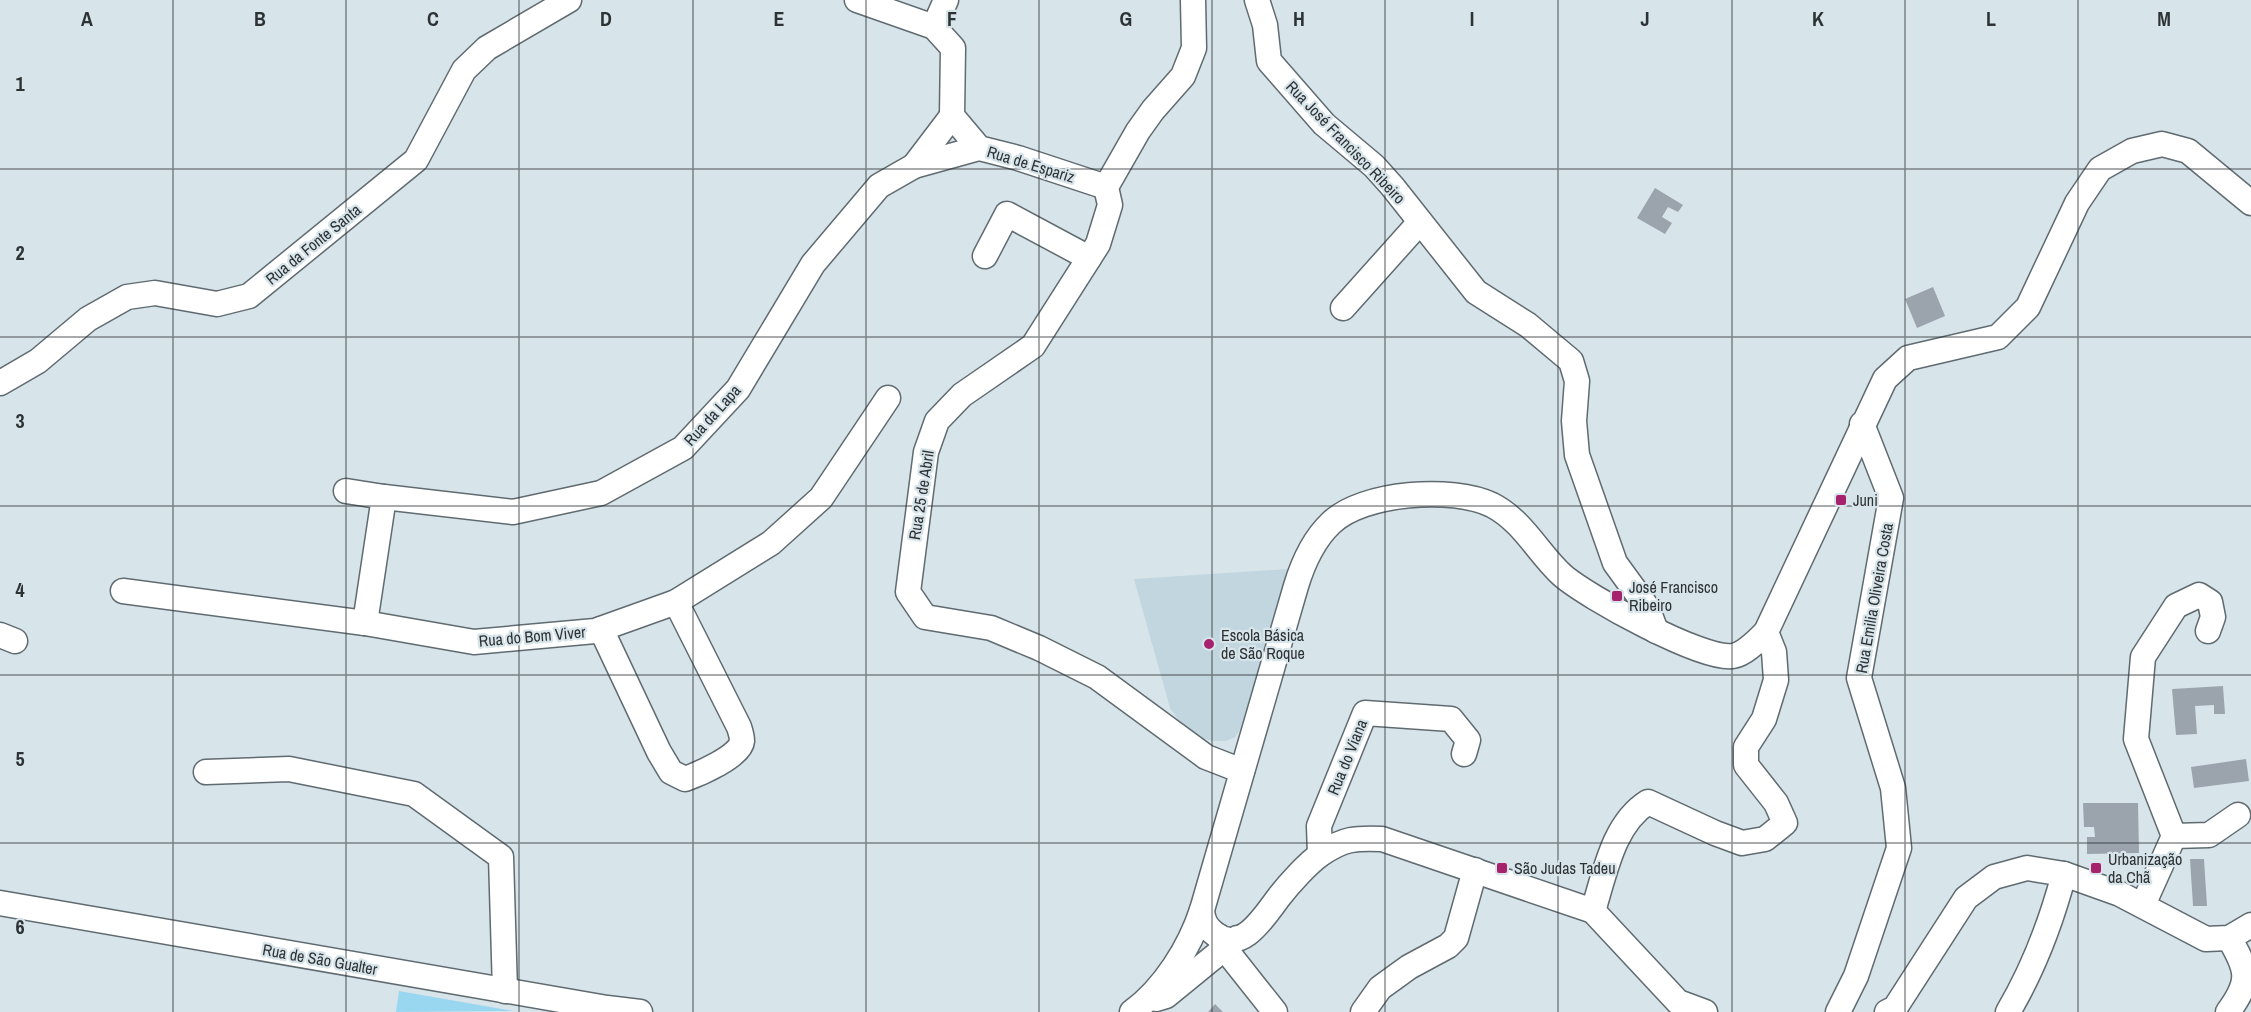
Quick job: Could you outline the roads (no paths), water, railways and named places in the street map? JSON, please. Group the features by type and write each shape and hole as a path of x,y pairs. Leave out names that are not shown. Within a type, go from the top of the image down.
{"street":[{"name":"Rua da Fonte Santa","path":"0,383 38,361 88,319 127,297 155,293 217,304 249,296 416,160 464,70 487,48 568,0"},
{"path":"857,0 934,27 953,48 952,116 914,166"},
{"path":"934,27 946,0"},
{"path":"1106,187 1138,131 1183,76 1194,48 1193,0"},
{"name":"Rua José Francisco Ribeiro","path":"1257,0 1265,25 1269,61 1324,124 1374,166 1476,292 1528,325 1571,360 1577,381 1574,421 1577,455 1615,563 1647,607 1656,631"},
{"name":"Rua de Espariz","path":"952,116 979,148 1018,158 1106,187"},
{"path":"1275,1012 1219,940 1242,771 1302,566 1314,545 1332,522 1353,509 1383,499 1445,493 1469,497 1492,505 1512,519 1562,574 1589,595 1656,631 1710,654 1734,656 1766,632 1885,379 1908,358 1998,337 2028,306 2077,203 2100,169 2132,151 2162,144 2188,151 2251,203"},
{"path":"914,166 979,148"},
{"name":"Rua da Lapa","path":"346,491 513,512 601,493 683,448 738,389 813,264 879,186 914,166"},
{"name":"Rua 25 de Abril","path":"1106,187 1110,205 1098,244 1034,346 962,395 937,421 926,452 908,592 925,617 991,628 1040,648 1097,677 1206,757 1242,771"},
{"path":"985,256 1007,214 1089,258"},
{"path":"1343,308 1420,222"},
{"name":"Rua do Bom Viver","path":"123,591 365,623 474,642 595,631 676,602 771,543 820,498 888,398"},
{"name":"Rua Emilia Oliveira Costa","path":"1838,1012 1856,976 1899,848 1893,788 1859,678 1891,498 1862,424"},
{"path":"365,623 384,497"},
{"path":"2143,905 2174,836 2136,740 2143,657 2176,606 2199,595 2210,602 2213,617 2208,631"},
{"path":"602,629 659,752 671,772 685,779 697,775 738,751 742,741 739,727 676,602"},
{"path":"1593,911 1614,845 1634,811 1648,802 1742,843 1765,839 1785,823 1776,803 1746,765 1746,747 1764,718 1776,680 1774,651 1766,632"},
{"name":"Rua do Viana","path":"1320,854 1319,826 1365,713 1451,719 1468,740 1464,754"},
{"path":"206,772 290,769 414,794 501,857 505,991"},
{"path":"2174,836 2209,836 2238,814"},
{"path":"1142,1009 1166,996 1219,940 1249,933 1258,926 1280,896 1320,854 1351,837 1382,839 1593,911 1678,1002 1705,1012"},
{"path":"1887,1012 1895,1008 1966,898 1994,877 2027,868 2064,874 2120,894 2206,939 2229,938 2251,925"},
{"path":"1363,1012 1365,1006 1380,988 1409,967 1448,946 1456,938 1475,870"},
{"path":"2008,1012 2036,958 2064,874"},
{"name":"Rua de São Gualter","path":"0,903 505,991 640,1012"},
{"path":"2229,938 2247,970 2242,997 2229,1012"}],"place":[{"name":"Juni","path":"1841,500"},
{"name":"José Francisco Ribeiro","path":"1617,596"},
{"name":"Escola Básica de São Roque","path":"1209,644"},
{"name":"São Judas Tadeu","path":"1502,868"},
{"name":"Urbanização da Chã","path":"2096,868"}]}
